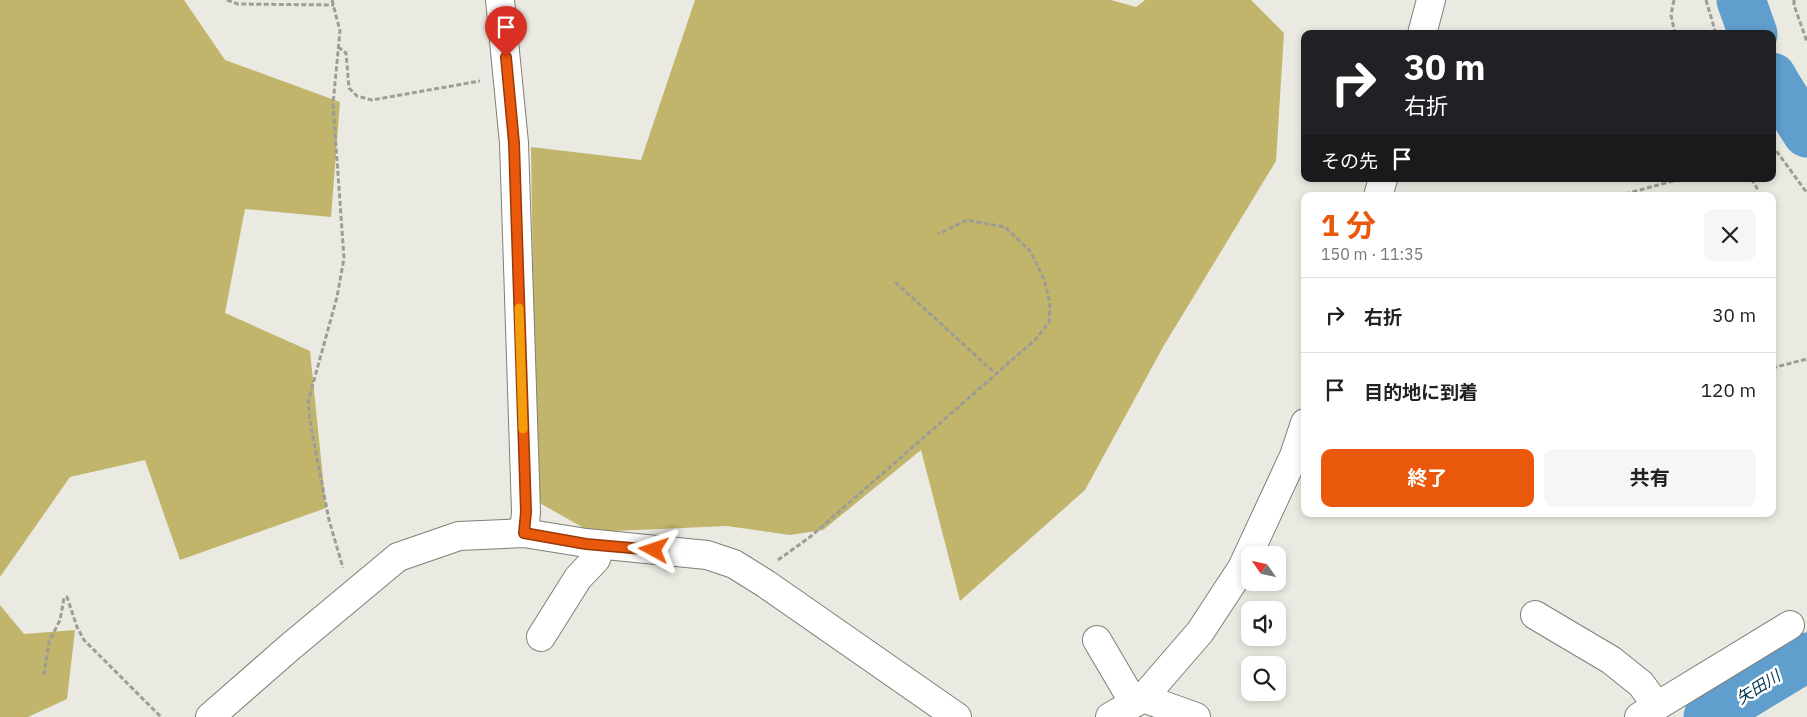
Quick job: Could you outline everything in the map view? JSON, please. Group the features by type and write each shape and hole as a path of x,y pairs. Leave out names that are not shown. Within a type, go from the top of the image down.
{"street":[{"path":"500,0 514,153 526,512 524,533"},
{"path":"1423,30 1430,0"},
{"path":"1110,717 1139,700 1200,632 1242,568 1294,456 1301,435"},
{"path":"210,717 398,557 459,536 524,533 601,545 706,555 734,564 957,717"},
{"path":"541,637 578,578 596,559 601,545"},
{"path":"1535,615 1611,660 1641,684 1648,712 1790,625"},
{"path":"1097,640 1139,700 1196,717"}],"path":[{"path":"228,0 238,4 334,6"},
{"path":"332,0 340,31 333,104 344,258 335,306 308,402 329,520 353,594"},
{"path":"1673,30 1671,15 1674,0"},
{"path":"1706,0 1715,30"},
{"path":"1794,0 1807,42"},
{"path":"338,47 346,53 350,88 357,96 372,100 508,76"},
{"path":"1776,150 1807,193"},
{"path":"1633,192 1669,182"},
{"path":"758,579 767,567 810,537 1036,339 1049,322 1050,303 1044,279 1030,251 1005,227 967,220 938,234"},
{"path":"895,282 996,374"},
{"path":"1776,367 1807,359"},
{"path":"44,675 49,642 60,620 64,598 67,597 77,627 84,640 161,717"}],"shaded area":[{"path":"0,0 184,0 225,60 340,102 331,217 245,209 225,313 310,351 326,508 180,560 145,460 70,477 0,577"},
{"path":"695,0 1111,0 1136,7 1145,0 1251,0 1284,33 1276,161 1163,347 1085,490 960,601 921,450 823,530 790,535 727,526 591,532 536,501 531,147 641,160"},
{"path":"0,605 24,634 75,630 67,699 28,717 0,717"}],"waterway":[{"name":"矢田川","path":"1741,0 1752,30"},
{"name":"矢田川","path":"1776,84 1807,133"},
{"name":"矢田川","path":"1708,717 1807,657"}],"slow traffic":[{"path":"519,308 523,429"}],"route":[{"path":"506,57 514,143 526,512 524,533 586,544 654,550"}]}
